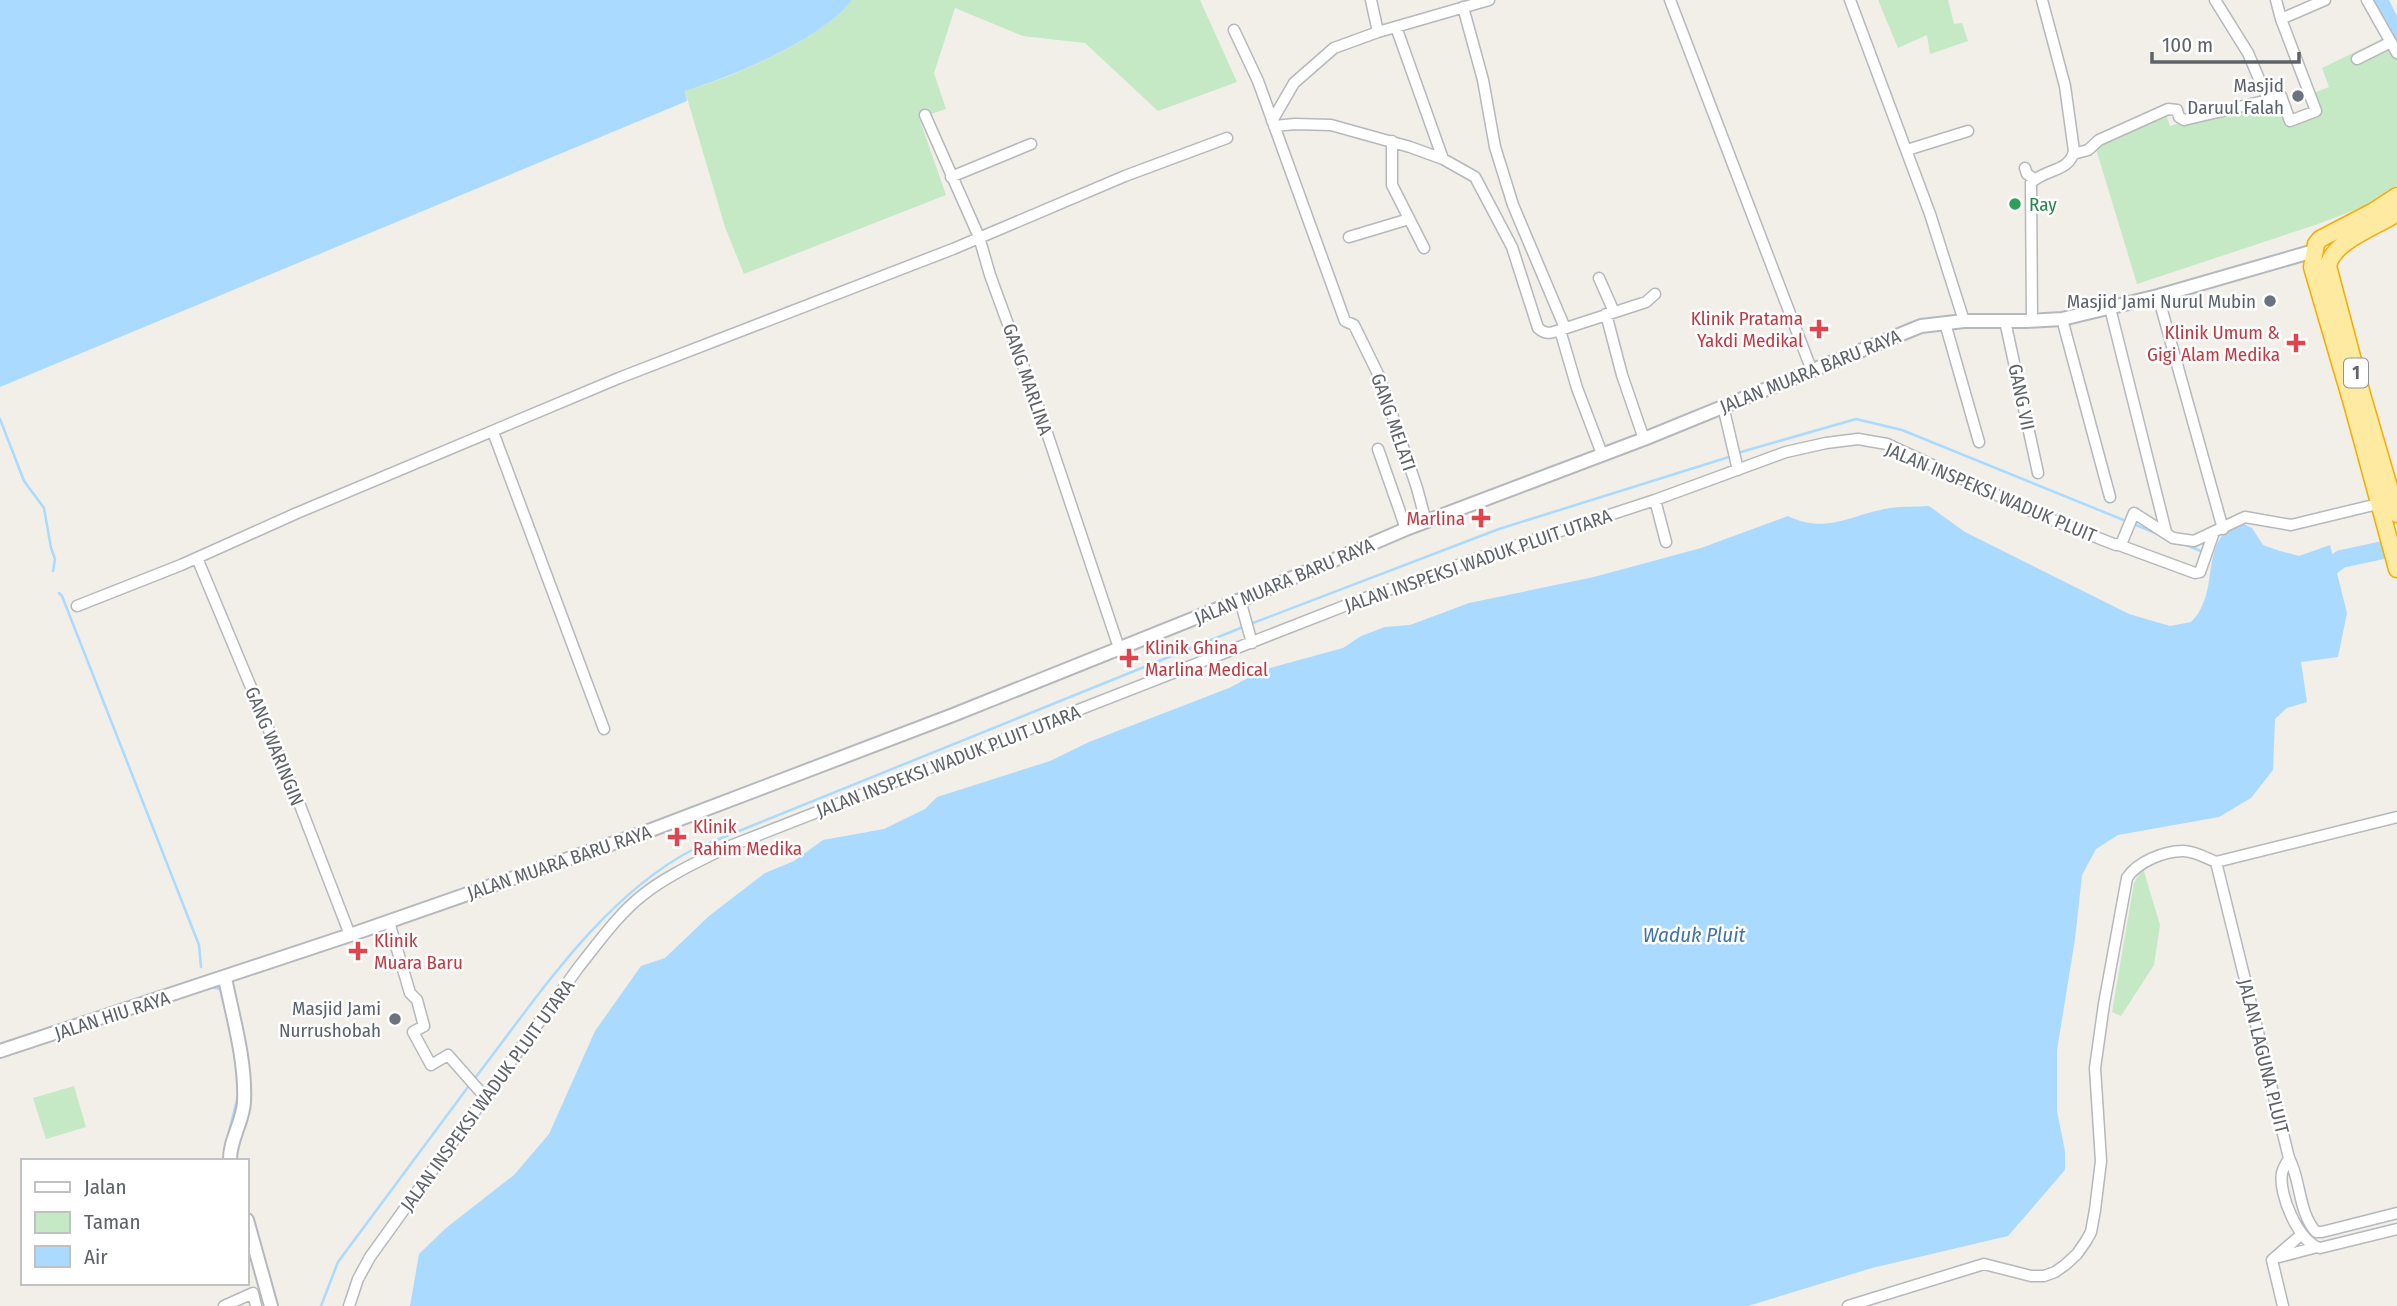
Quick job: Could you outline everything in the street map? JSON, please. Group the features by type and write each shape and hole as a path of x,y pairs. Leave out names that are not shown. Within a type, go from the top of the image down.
{"highway":[{"path":"2314,251 2320,239 2397,196"},
{"name":"1","path":"2397,213 2339,246 2330,257 2330,276 2397,514"},
{"name":"1","path":"2314,251 2312,267 2397,569"}],"street":[{"path":"1371,0 1378,32"},
{"path":"1489,0 1378,32 1330,51 1294,83 1273,123 1331,125 1392,141 1443,159 1475,177 1512,247 1538,328 1548,334 1646,302 1655,294"},
{"path":"1670,0 1812,371"},
{"path":"1850,0 1930,214 1964,321"},
{"path":"2032,321 2031,183 2034,179 2067,165 2073,153 2065,86 2042,0"},
{"path":"2215,0 2248,53 2268,100"},
{"path":"2073,153 2088,150 2099,139 2168,109 2177,110 2179,117 2184,120 2281,96 2290,121 2316,111 2276,0"},
{"path":"2281,19 2325,0"},
{"path":"2367,0 2397,53"},
{"path":"1463,7 1483,80 1494,147 1513,205 1562,329 1577,388 1602,454"},
{"path":"1396,27 1443,159"},
{"name":"GANG MELATI","path":"1234,30 1258,81 1345,321 1354,325 1379,376 1426,522"},
{"path":"2357,59 2391,42"},
{"name":"GANG MARLINA","path":"925,115 979,237 1119,648"},
{"path":"1906,150 1968,131"},
{"path":"78,606 619,378 953,249 1125,176 1227,138"},
{"path":"1392,141 1390,180 1424,248"},
{"path":"951,177 1031,144"},
{"path":"2025,168 2027,174 2034,179"},
{"path":"1349,237 1409,219"},
{"name":"JALAN MUARA BARU RAYA","path":"225,978 664,825 953,715 1240,600 1406,529 1644,439 1921,326 1964,321 2062,319 2158,296 2314,251"},
{"path":"1600,278 1622,375 1644,439"},
{"path":"2119,545 2195,573 2200,572 2219,531 2158,296"},
{"path":"2110,308 2166,532"},
{"path":"2062,319 2110,497"},
{"name":"GANG VII","path":"2005,321 2038,474"},
{"path":"1945,323 1979,443"},
{"path":"1723,406 1738,470"},
{"path":"493,432 604,729"},
{"name":"JALAN INSPEKSI WADUK PLUIT","path":"1738,470 1786,453 1826,443 1858,439 1887,444 2040,515 2119,545 2136,512 2173,538 2194,541 2245,517 2291,525 2378,504"},
{"path":"1378,449 1406,529"},
{"name":"JALAN INSPEKSI WADUK PLUIT UTARA","path":"349,1306 358,1279 370,1257 578,968 615,922 643,894 683,869 725,848 1357,601 1738,470"},
{"path":"1655,500 1667,542"},
{"name":"GANG WARINGIN","path":"197,558 286,771 350,935"},
{"path":"1240,600 1252,643"},
{"path":"1848,1306 1984,1264 2031,1276 2044,1276 2056,1272 2077,1254 2091,1232 2101,1161 2095,1068 2104,1004 2127,878 2137,867 2182,851 2216,862 2397,817"},
{"name":"JALAN LAGUNA PLUIT","path":"2216,862 2289,1158 2311,1226 2316,1232 2331,1230 2397,1213"},
{"path":"390,922 410,993 417,1000 424,1026 414,1032 431,1065 448,1055 485,1097"},
{"path":"225,978 236,1030 244,1092 244,1106 230,1159"},
{"name":"JALAN HIU RAYA","path":"0,1051 225,978"},
{"path":"2289,1158 2281,1174 2292,1220 2302,1234 2317,1247"},
{"path":"248,1224 271,1306"},
{"path":"2276,1258 2397,1229"},
{"path":"2283,1306 2271,1264 2302,1234"},
{"path":"224,1306 253,1293 256,1306"}],"green space":[{"path":"852,0 1200,0 1237,82 1158,111 1085,43 1023,36 955,8 934,73 946,109 919,118 946,195 744,274 725,227 685,91 745,69 803,40 839,14"},
{"path":"1878,0 1948,0 1954,24 1962,23 1968,41 1930,54 1927,35 1898,48"},
{"path":"2392,34 2397,42 2397,185 2370,204 2318,224 2137,284 2093,139 2164,109 2170,126 2276,94 2285,122 2314,113 2309,95 2329,87 2322,68"},
{"path":"2143,868 2160,925 2154,965 2121,1016 2112,1012 2134,883"},
{"path":"74,1086 86,1127 46,1139 33,1098"}],"water":[{"path":"0,0 852,0 821,28 784,50 745,69 685,91 687,101 0,387"},
{"path":"2371,0 2389,0 2397,16 2397,42"},
{"name":"Waduk Pluit","path":"1929,506 1965,532 2129,614 2170,626 2191,622 2198,614 2206,597 2215,549 2228,529 2240,522 2252,528 2263,545 2299,556 2330,545 2347,613 2338,657 2301,662 2307,702 2287,708 2275,719 2273,770 2251,798 2219,817 2118,835 2096,849 2082,875 2075,939 2057,1050 2057,1111 2065,1151 2065,1170 2008,1236 1872,1268 1748,1306 410,1306 419,1254 446,1228 514,1175 549,1134 595,1031 641,966 665,958 709,916 765,873 794,861 823,840 884,829 925,809 937,797 1050,761 1089,742 1229,688 1263,670 1343,648 1361,636 1385,627 1410,625 1469,603 1594,577 1701,548 1788,516 1815,524 1890,508"}],"waterway":[{"path":"0,419 24,481 44,508 55,559 53,571"},
{"path":"1741,452 1856,419 1902,430 2158,534"},
{"path":"1253,623 1499,529 1729,457"},
{"path":"2184,544 2203,552"},
{"path":"2317,577 2341,559 2397,547"},
{"path":"59,593 199,945 201,967"},
{"path":"475,1078 547,983 600,922 659,870 692,850 1243,627"},
{"path":"211,987 220,989 224,1003"},
{"path":"234,1051 238,1086"},
{"path":"321,1306 338,1262 468,1087"},
{"path":"224,1159 238,1096"}],"place":[{"name":"Masjid Daruul Falah","path":"2298,96"},
{"name":"Ray","path":"2015,204"},
{"name":"Masjid Jami Nurul Mubin","path":"2270,301"},
{"name":"Klinik Pratama Yakdi Medikal","path":"1819,329"},
{"name":"Klinik Umum & Gigi Alam Medika","path":"2296,343"},
{"name":"Marlina","path":"1481,518"},
{"name":"Klinik Ghina Marlina Medical","path":"1129,658"},
{"name":"Klinik Rahim Medika","path":"677,837"},
{"name":"Klinik Muara Baru","path":"358,951"},
{"name":"Masjid Jami Nurrushobah","path":"395,1019"}]}
